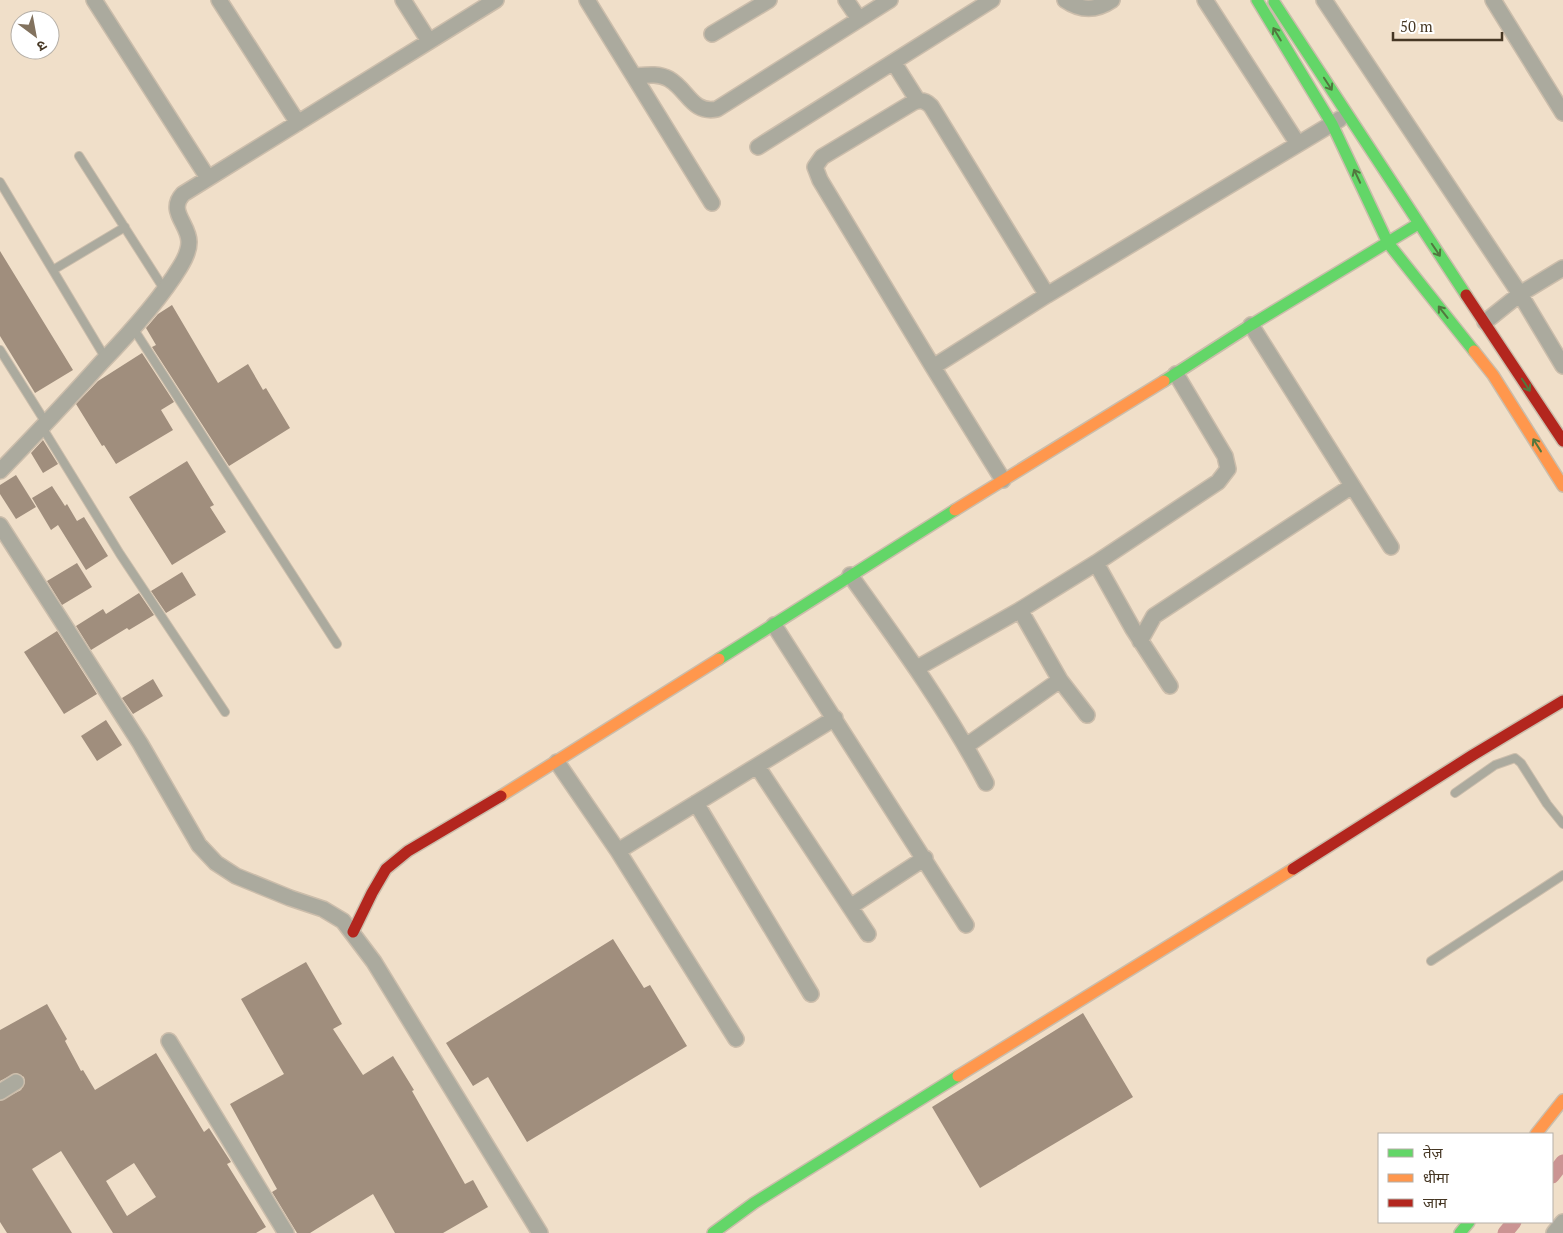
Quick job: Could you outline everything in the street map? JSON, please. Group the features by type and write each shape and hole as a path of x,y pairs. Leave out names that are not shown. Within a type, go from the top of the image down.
{"street":[{"path":"94,0 208,178"},
{"path":"219,0 298,123"},
{"path":"403,0 429,41"},
{"path":"0,471 106,359 133,328 181,266 188,250 188,235 177,212 177,202 183,194 496,0"},
{"path":"587,0 712,203"},
{"path":"712,34 769,0"},
{"path":"846,0 859,19"},
{"path":"634,76 659,76 668,79 699,108 718,109 890,0"},
{"path":"758,147 992,0"},
{"path":"1065,0 1087,9 1101,7 1112,0"},
{"path":"1205,0 1298,144"},
{"path":"1257,0 1332,124 1388,243 1493,375 1563,486"},
{"path":"1273,0 1418,224 1563,440"},
{"path":"1324,0 1520,294 1563,366"},
{"path":"1493,0 1563,113"},
{"path":"894,62 918,100"},
{"path":"1003,480 820,180 815,167 822,158 918,100 925,101 931,106 1047,295"},
{"path":"933,367 1047,295 1348,114"},
{"path":"353,932 386,869 408,851 557,762 850,575 1176,374 1251,324 1418,224"},
{"path":"1485,322 1520,294 1563,268"},
{"path":"1251,324 1391,547"},
{"path":"917,668 1020,610 1096,563 1218,482 1228,469 1225,456 1176,374"},
{"path":"1140,640 1154,616 1352,486"},
{"path":"0,525 140,743 199,845 216,864 236,876 323,909 343,921 353,932 374,962 540,1233"},
{"path":"1096,563 1140,640 1170,686"},
{"path":"850,575 917,668 966,746 986,783"},
{"path":"1020,610 1060,680 1086,715"},
{"path":"774,625 925,858 966,925"},
{"path":"966,746 1060,680"},
{"path":"713,1233 754,1203 1080,1000 1216,918 1473,755 1563,701"},
{"path":"618,851 834,718"},
{"path":"557,762 618,851 736,1038"},
{"path":"757,766 868,934"},
{"path":"696,802 812,994"},
{"path":"850,908 925,858"},
{"path":"169,1041 286,1233"},
{"path":"0,1092 16,1082"},
{"path":"1537,1133 1563,1100"},
{"path":"1554,1233 1563,1222"},
{"path":"1460,1233 1468,1223"}],"lane":[{"path":"80,156 164,289"},
{"path":"0,182 106,359"},
{"path":"53,270 125,227"},
{"path":"133,328 337,644"},
{"path":"0,350 120,554 225,712"},
{"path":"1455,793 1495,764 1515,758 1521,762 1547,804 1563,824"},
{"path":"1430,961 1563,875"}],"building":[{"path":"0,251 73,370 35,393 0,336"},
{"path":"172,305 218,383 248,364 263,390 266,388 290,428 229,466 152,347 156,345 146,328 158,314"},
{"path":"142,353 174,402 161,410 173,430 116,464 104,445 102,446 76,404 98,381"},
{"path":"43,440 58,464 43,473 31,453"},
{"path":"187,461 214,505 210,507 226,532 172,565 129,497"},
{"path":"16,475 36,507 16,519 0,494 0,485"},
{"path":"52,486 65,506 67,504 77,521 84,517 108,556 86,570 58,525 51,530 32,498"},
{"path":"77,563 92,587 62,605 47,581"},
{"path":"182,572 196,595 166,613 151,591"},
{"path":"139,593 154,615 129,630 127,628 91,650 76,626 103,609 106,614"},
{"path":"57,631 97,694 64,714 24,652"},
{"path":"153,679 163,696 133,714 122,698"},
{"path":"106,720 122,745 97,761 81,736"},
{"path":"613,939 644,988 650,985 687,1046 527,1142 488,1077 473,1086 446,1043"},
{"path":"306,962 342,1024 333,1029 363,1075 393,1056 414,1090 412,1091 465,1184 473,1180 488,1207 443,1233 395,1233 373,1194 310,1233 297,1233 272,1192 277,1189 230,1104 284,1074 241,999"},
{"path":"47,1004 67,1039 65,1041 81,1071 83,1070 95,1090 156,1053 204,1132 209,1128 231,1162 227,1164 266,1227 256,1233 113,1233 61,1151 32,1169 72,1233 7,1233 0,1222 0,1101 21,1090 25,1082 24,1077 16,1073 0,1081 0,1030","holes":["134,1163 156,1197 127,1216 106,1181"]},
{"path":"1083,1013 1133,1097 980,1188 932,1107"}],"waterway":[{"path":"1553,1175 1563,1162"},
{"path":"1505,1233 1513,1223"}],"traffic: fast":[{"path":"1257,0 1332,124 1388,243 1474,351"},
{"path":"1274,2 1466,295"},
{"path":"1164,381 1251,325 1418,224"},
{"path":"719,659 955,510"},
{"path":"713,1233 754,1203 958,1076"},
{"path":"1460,1233 1468,1223"}],"traffic: slow":[{"path":"1474,351 1493,375 1563,486"},
{"path":"955,510 1164,381"},
{"path":"501,796 719,659"},
{"path":"958,1076 1293,869"},
{"path":"1537,1133 1563,1100"}],"traffic: jam":[{"path":"1466,295 1563,441"},
{"path":"1293,869 1473,755 1563,701"},
{"path":"353,932 386,869 408,851 501,796"}]}
